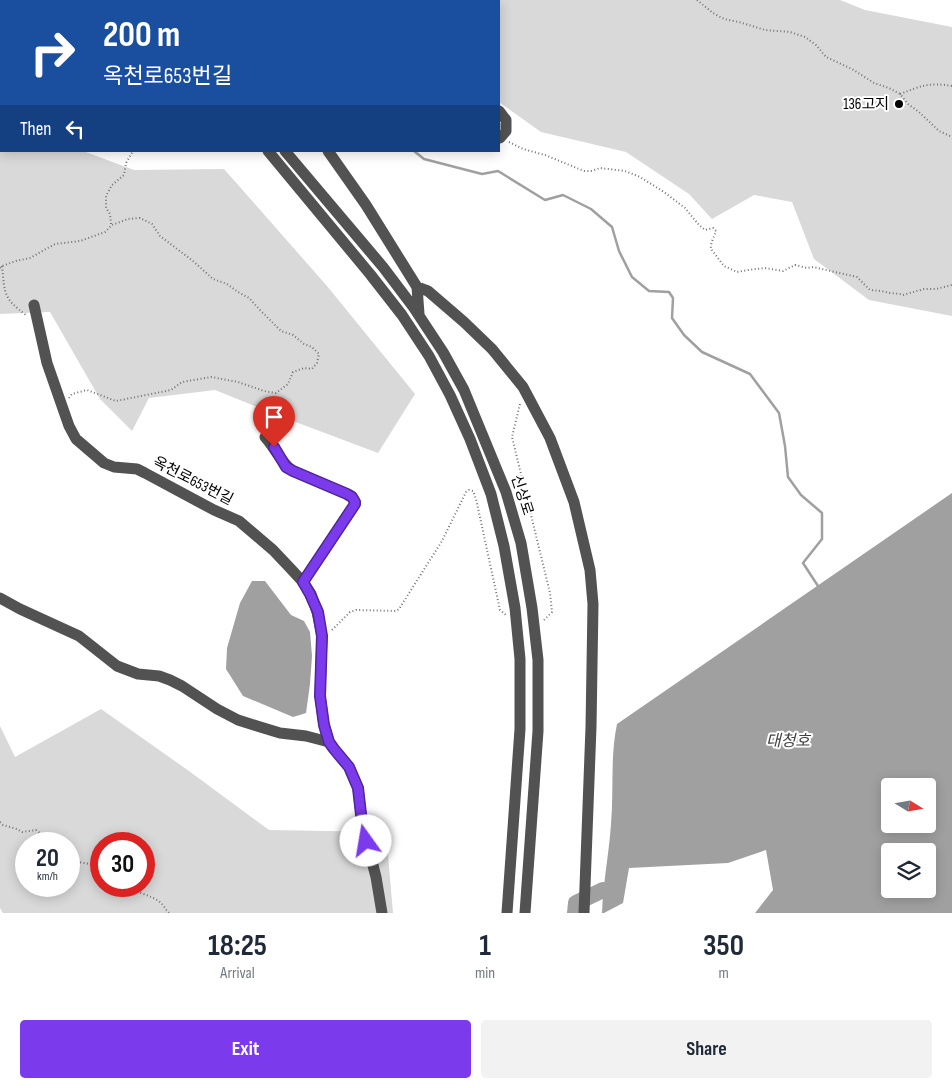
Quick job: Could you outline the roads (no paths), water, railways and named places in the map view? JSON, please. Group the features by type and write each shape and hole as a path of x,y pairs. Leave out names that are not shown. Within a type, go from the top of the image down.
{"street":[{"path":"500,112 506,120 506,131 500,138"},
{"name":"신상로","path":"269,152 370,274 402,315 429,356 466,430 491,494 504,546 515,608 520,659 520,729 507,913"},
{"name":"신상로","path":"286,152 384,267 443,352 464,390 506,492 521,544 532,608 538,660 538,731 525,913"},
{"path":"329,152 366,205 417,287 419,316"},
{"path":"417,287 428,292 464,322 492,349 523,386 550,438 574,502 590,570 593,604 591,726 584,913"},
{"name":"옥천로653번길","path":"34,305 46,363 69,426 76,439 104,463 114,467 137,469 146,472 214,510 239,521 273,550 303,582 310,594 318,612 322,636 320,696 324,725 329,742 349,767 358,788 362,823 376,877 382,913"},
{"path":"265,437 274,447 286,467 347,494 355,502 303,582"},
{"path":"0,598 79,636 116,666 138,674 159,676 170,680 238,720 280,733 306,736 329,742"}],"water":[{"name":"대청호","path":"952,493 952,913 755,913 773,890 766,850 728,863 629,868 623,903 602,913 612,812 617,724"},
{"path":"252,581 265,581 291,615 304,621 310,632 312,656 306,713 293,717 243,696 226,669 227,648 240,603"}],"waterway":[{"path":"415,152 424,159 482,174 498,171 545,200 563,195 591,209 612,227 619,251 632,277 649,291 669,292 673,298 672,318 684,335 702,352 750,374 779,413 788,477 801,495 822,513 822,539 803,563 818,586"},
{"path":"575,913 576,903 603,890"}],"place":[{"name":"136고지","path":"899,104"}]}
